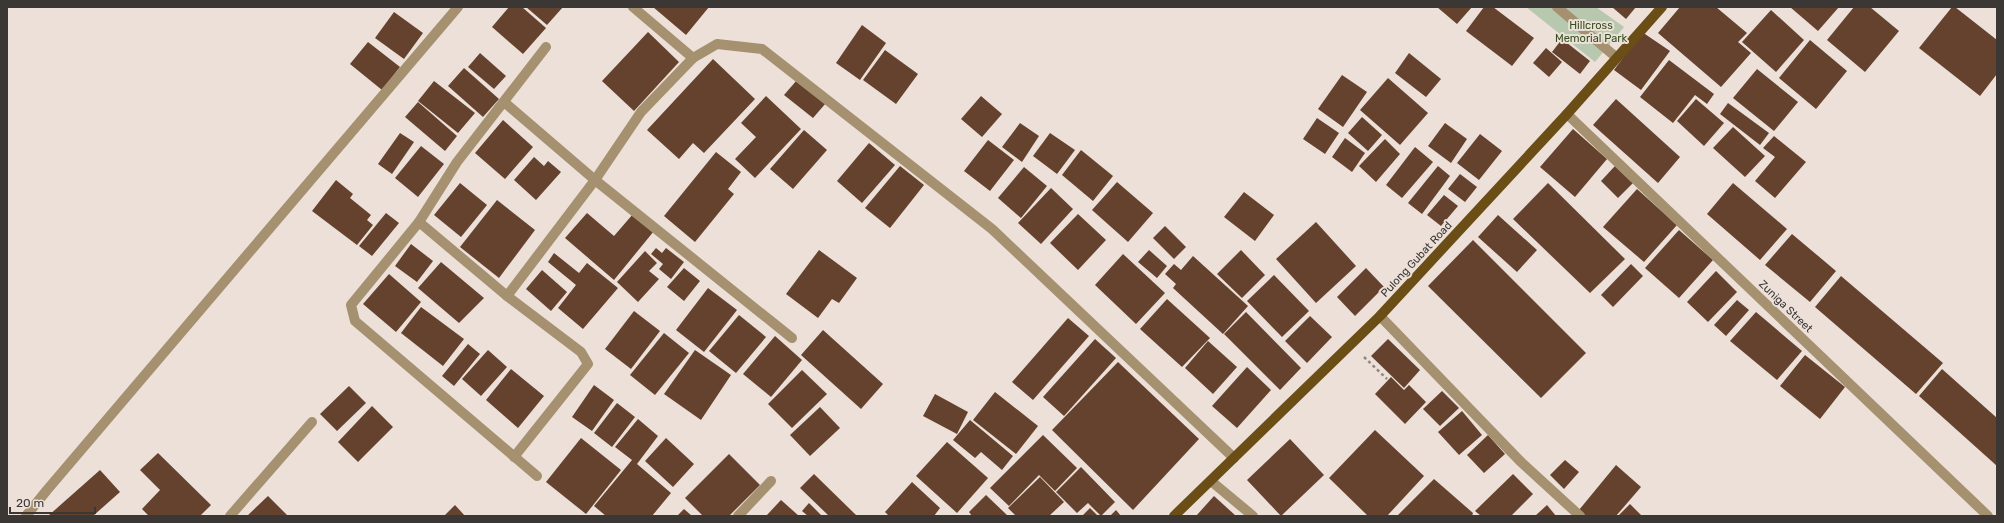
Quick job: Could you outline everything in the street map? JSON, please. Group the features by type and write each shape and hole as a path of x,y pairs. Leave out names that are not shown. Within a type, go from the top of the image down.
{"main road":[{"name":"Pulong Gubat Road","path":"1174,516 1380,316 1567,114 1662,7"}],"street":[{"path":"26,516 458,7"},
{"path":"632,7 693,58"},
{"path":"1557,7 1617,58"},
{"path":"507,296 595,180 641,112 693,58 717,44 762,49 992,230 1234,458"},
{"path":"537,476 355,321 351,305 419,222 457,162 546,47"},
{"path":"504,102 595,180 792,338"},
{"name":"Zuniga Street","path":"1567,114 1988,516"},
{"path":"419,222 507,296 581,352 588,364 514,457"},
{"path":"1380,316 1520,461 1580,516"},
{"path":"230,516 312,422"},
{"path":"738,516 771,481"},
{"path":"1211,481 1253,516"}],"path":[{"path":"1351,344 1387,379"}],"green space":[{"name":"Hillcross Memorial Park","path":"1526,7 1596,7 1624,27 1595,62"}],"building":[{"path":"509,7 522,7 546,28 523,54 492,27"},
{"path":"526,7 563,7 547,25"},
{"path":"653,7 709,7 686,35"},
{"path":"1437,7 1472,7 1457,24"},
{"path":"1484,7 1493,7 1534,38 1512,66 1466,31"},
{"path":"1612,7 1636,7 1626,19"},
{"path":"1680,7 1716,7 1747,33 1738,42 1751,53 1721,87 1658,33"},
{"path":"1790,7 1839,7 1818,31"},
{"path":"1854,7 1870,7 1899,31 1865,72 1827,40"},
{"path":"1952,7 1955,7 1997,40 1997,74 1980,96 1919,48"},
{"path":"1771,10 1804,40 1776,72 1742,42"},
{"path":"394,12 423,33 404,59 375,38"},
{"path":"862,25 886,43 860,80 836,63"},
{"path":"648,32 679,62 634,111 602,81"},
{"path":"1642,32 1670,51 1641,90 1614,70"},
{"path":"1562,39 1590,61 1580,74 1552,52"},
{"path":"1810,40 1847,71 1816,109 1779,78"},
{"path":"368,42 400,67 382,90 350,64"},
{"path":"1546,48 1562,62 1549,77 1533,63"},
{"path":"885,50 918,74 896,104 863,80"},
{"path":"480,53 506,76 494,89 468,67"},
{"path":"1409,53 1441,79 1426,97 1395,73"},
{"path":"713,59 755,99 704,153 693,143 679,159 647,130"},
{"path":"1669,60 1714,94 1707,104 1695,95 1673,123 1640,97"},
{"path":"464,68 499,99 483,117 448,86"},
{"path":"1757,69 1798,102 1774,131 1733,98"},
{"path":"1342,75 1367,92 1343,127 1318,109"},
{"path":"1388,78 1428,113 1400,145 1360,110"},
{"path":"797,80 826,103 813,118 784,95"},
{"path":"434,81 475,113 458,133 418,101"},
{"path":"766,96 801,129 755,178 735,159 756,137 741,123"},
{"path":"981,96 1002,114 982,137 961,119"},
{"path":"1616,99 1680,157 1658,183 1593,125"},
{"path":"1696,99 1724,123 1704,146 1677,121"},
{"path":"418,102 457,136 445,151 405,117"},
{"path":"1728,103 1769,133 1760,145 1720,114"},
{"path":"1362,117 1382,135 1368,151 1348,133"},
{"path":"1317,118 1339,133 1325,154 1303,139"},
{"path":"503,120 533,147 505,179 475,153"},
{"path":"1020,123 1039,136 1022,162 1002,147"},
{"path":"1445,123 1467,139 1451,163 1428,146"},
{"path":"1733,127 1765,156 1745,177 1713,148"},
{"path":"1573,129 1607,159 1575,197 1540,167"},
{"path":"804,130 827,150 793,189 770,169"},
{"path":"400,133 414,142 392,174 378,164"},
{"path":"1050,133 1075,150 1057,174 1033,156"},
{"path":"1480,134 1502,151 1479,180 1457,163"},
{"path":"1774,136 1806,162 1775,198 1755,181 1775,157 1763,148"},
{"path":"1345,138 1365,153 1352,172 1332,157"},
{"path":"1385,139 1400,154 1376,182 1359,166"},
{"path":"988,140 1014,160 990,191 964,171"},
{"path":"869,143 895,165 862,203 837,181"},
{"path":"421,146 444,164 418,197 395,178"},
{"path":"1415,147 1433,162 1402,198 1386,185"},
{"path":"1081,150 1113,176 1093,201 1062,175"},
{"path":"716,152 741,172 728,189 734,194 695,242 664,216"},
{"path":"534,157 544,166 548,161 561,172 536,200 514,180"},
{"path":"900,166 924,185 890,228 865,208"},
{"path":"1438,166 1450,176 1422,214 1408,203"},
{"path":"1615,166 1633,183 1618,198 1601,181"},
{"path":"1024,167 1047,186 1021,218 998,198"},
{"path":"1460,174 1477,187 1465,202 1448,189"},
{"path":"336,180 353,194 350,198 371,215 367,220 373,225 357,245 312,211"},
{"path":"1117,182 1153,213 1128,242 1092,210"},
{"path":"460,183 487,205 461,237 434,215"},
{"path":"1548,183 1625,259 1590,293 1513,219"},
{"path":"1733,183 1787,229 1760,260 1707,214"},
{"path":"1051,188 1073,209 1041,244 1018,223"},
{"path":"1637,189 1677,225 1644,262 1603,227"},
{"path":"1244,192 1274,215 1255,241 1224,217"},
{"path":"1444,195 1458,206 1441,226 1427,215"},
{"path":"497,200 535,230 499,278 460,247"},
{"path":"386,213 399,223 372,256 359,246"},
{"path":"587,213 614,236 633,214 654,231 614,280 565,238"},
{"path":"1078,214 1106,240 1078,270 1050,243"},
{"path":"1498,215 1537,250 1517,272 1478,237"},
{"path":"1316,222 1356,266 1316,303 1276,259"},
{"path":"1165,226 1186,247 1174,259 1153,238"},
{"path":"1679,230 1713,260 1679,298 1645,268"},
{"path":"1792,234 1836,271 1810,302 1765,265"},
{"path":"1473,240 1586,353 1541,398 1428,286"},
{"path":"411,244 433,261 417,282 395,266"},
{"path":"656,248 662,253 666,248 684,262 671,279 659,269 663,264 651,254"},
{"path":"819,250 857,278 839,303 832,299 818,318 786,294"},
{"path":"1149,250 1167,266 1157,278 1138,262"},
{"path":"1241,250 1265,275 1242,298 1217,274"},
{"path":"645,251 657,263 649,271 659,279 638,302 617,282"},
{"path":"554,253 579,273 587,263 618,288 583,329 558,308 576,285 548,262"},
{"path":"1123,254 1165,293 1136,324 1095,285"},
{"path":"1193,256 1248,306 1223,334 1173,288 1176,284 1165,274 1174,264 1181,270"},
{"path":"441,262 484,298 459,323 418,288"},
{"path":"1631,264 1643,276 1613,307 1601,295"},
{"path":"684,268 700,281 684,301 667,287"},
{"path":"1366,268 1384,287 1355,316 1337,297"},
{"path":"542,270 567,292 551,311 526,289"},
{"path":"1716,271 1737,292 1708,322 1687,302"},
{"path":"389,274 421,302 396,332 363,304"},
{"path":"1274,275 1309,311 1282,337 1247,301"},
{"path":"1841,276 1943,363 1916,394 1815,307"},
{"path":"708,288 737,310 704,352 676,330"},
{"path":"1167,299 1210,338 1182,367 1140,329"},
{"path":"1737,300 1749,310 1726,336 1714,325"},
{"path":"421,307 464,339 443,366 401,333"},
{"path":"634,311 660,331 631,369 605,349"},
{"path":"1246,312 1301,368 1280,390 1224,334"},
{"path":"1756,312 1802,351 1777,380 1730,341"},
{"path":"739,315 766,337 736,373 709,351"},
{"path":"1310,316 1332,337 1307,363 1285,341"},
{"path":"1068,318 1089,336 1033,400 1012,382"},
{"path":"823,330 883,384 861,409 801,355"},
{"path":"664,333 689,353 655,395 630,375"},
{"path":"775,336 802,360 771,397 743,374"},
{"path":"1095,339 1116,358 1064,416 1043,397"},
{"path":"1388,339 1420,370 1404,388 1371,356"},
{"path":"1208,341 1237,367 1213,394 1185,368"},
{"path":"468,344 480,354 454,386 442,376"},
{"path":"488,350 507,367 481,396 462,379"},
{"path":"695,350 731,375 701,420 664,394"},
{"path":"1805,355 1845,387 1820,419 1780,386"},
{"path":"1118,362 1199,439 1133,510 1052,430"},
{"path":"1247,367 1271,390 1237,428 1212,406"},
{"path":"511,369 544,396 518,428 486,400"},
{"path":"1942,369 1997,418 1997,466 1919,396"},
{"path":"802,370 827,394 792,428 768,404"},
{"path":"1391,377 1404,390 1409,385 1426,402 1405,424 1375,394"},
{"path":"594,385 614,400 592,431 572,417"},
{"path":"349,386 366,403 337,431 320,414"},
{"path":"1442,391 1459,408 1440,426 1423,409"},
{"path":"995,392 1038,426 1016,454 973,420"},
{"path":"935,394 968,412 957,434 923,416"},
{"path":"617,403 635,417 612,447 594,433"},
{"path":"372,406 393,427 358,462 338,442"},
{"path":"820,407 840,428 810,456 790,435"},
{"path":"1462,411 1482,435 1459,455 1438,432"},
{"path":"638,419 658,436 637,464 671,493 652,516 606,516 594,506 632,460 615,447"},
{"path":"970,420 1013,456 1002,470 981,452 975,458 953,440"},
{"path":"1375,430 1424,476 1387,516 1368,516 1329,478"},
{"path":"1043,435 1077,468 1055,491 1039,475 1009,506 990,488"},
{"path":"1488,435 1505,454 1484,473 1467,455"},
{"path":"581,438 621,470 586,514 546,482"},
{"path":"666,438 694,464 673,487 645,461"},
{"path":"1290,439 1324,475 1281,516 1247,480"},
{"path":"947,442 988,478 957,513 916,476"},
{"path":"158,453 211,505 200,516 149,516 142,509 160,490 140,470"},
{"path":"729,454 760,485 729,516 703,516 685,498"},
{"path":"1565,460 1579,472 1564,489 1550,475"},
{"path":"1616,465 1641,487 1616,516 1586,516 1579,510"},
{"path":"1081,467 1115,502 1101,516 1088,503 1077,513 1056,492"},
{"path":"100,470 120,492 93,516 48,516"},
{"path":"814,474 856,515 855,516 829,516 800,488"},
{"path":"1513,474 1533,494 1511,516 1481,516 1475,511"},
{"path":"1040,477 1064,502 1049,516 1016,516 1008,508"},
{"path":"1434,479 1473,513 1472,516 1397,516"},
{"path":"912,482 940,508 934,516 889,516 885,512"},
{"path":"986,495 1008,516 972,516 969,512"},
{"path":"268,496 288,516 247,516"},
{"path":"1214,496 1236,516 1196,516"},
{"path":"781,500 799,516 766,516"},
{"path":"809,503 822,516 808,516 802,511"},
{"path":"1630,504 1642,516 1618,516"},
{"path":"455,505 465,516 444,516"},
{"path":"1547,505 1556,516 1535,516"},
{"path":"1090,508 1098,516 1082,516"},
{"path":"684,509 692,516 677,516"},
{"path":"1116,510 1121,516 1110,516"}]}
